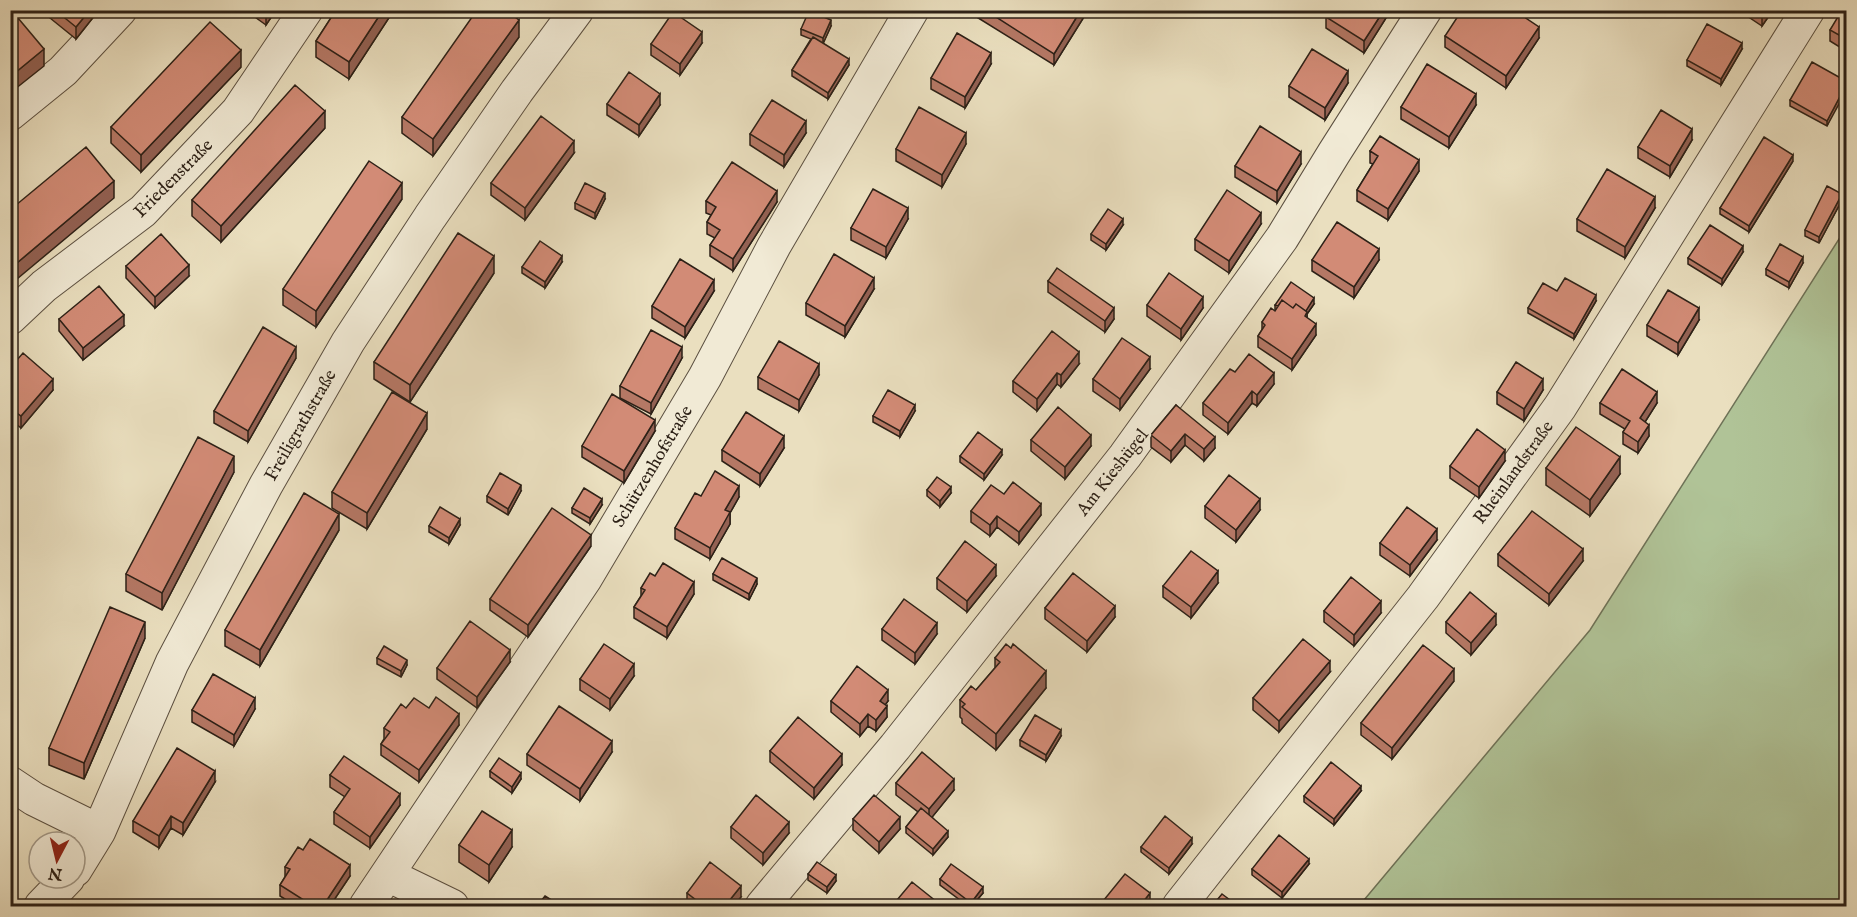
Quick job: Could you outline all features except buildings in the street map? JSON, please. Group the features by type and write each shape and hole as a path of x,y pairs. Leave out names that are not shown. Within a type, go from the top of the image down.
{"street":[{"path":"10,114 63,71 120,10"},
{"name":"Friedenstraße","path":"10,318 44,286 143,211 238,111 306,10"},
{"name":"Freiligrathstraße","path":"87,850 99,831 172,663 266,485 348,342 430,218 577,10"},
{"name":"Schützenhofstraße","path":"366,906 585,579 705,377 774,246 912,10"},
{"name":"Am Kieshügel","path":"762,906 895,747 1125,456 1218,330 1282,238 1425,10"},
{"name":"Rheinlandstraße","path":"1179,906 1423,597 1560,407 1808,10"},
{"path":"10,783 34,799 99,831"},
{"path":"388,875 452,906"},
{"path":"41,906 56,890"}],"green space":[{"path":"1846,228 1846,906 1359,906 1590,630"}]}
